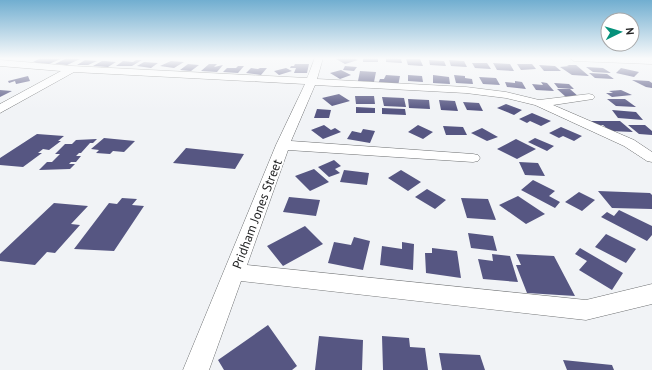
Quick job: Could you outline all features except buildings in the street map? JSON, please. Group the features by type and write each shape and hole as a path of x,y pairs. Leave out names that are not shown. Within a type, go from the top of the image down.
{"street":[{"path":"0,109 59,75"},
{"path":"196,75 466,90 506,95 539,103 629,143 652,158"},
{"name":"Pridham Jones Street","path":"196,370 283,145 313,75"},
{"path":"539,103 589,97"},
{"path":"283,145 473,158"},
{"path":"234,272 586,310 652,294"}]}
